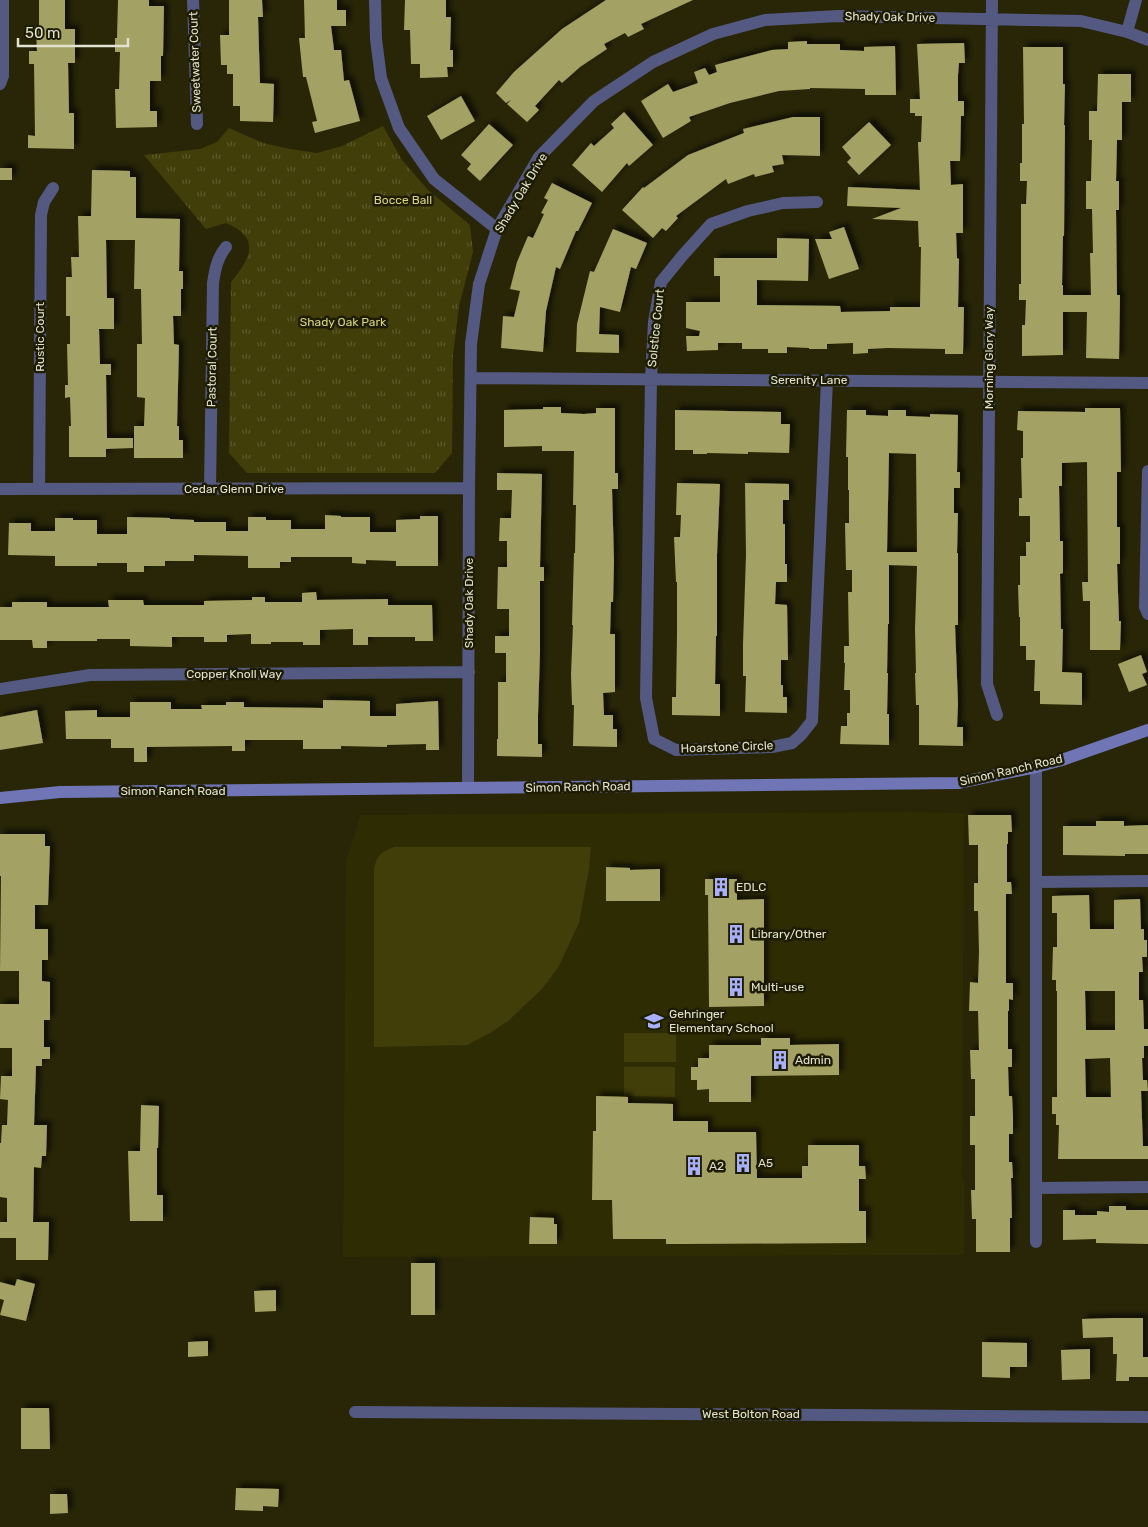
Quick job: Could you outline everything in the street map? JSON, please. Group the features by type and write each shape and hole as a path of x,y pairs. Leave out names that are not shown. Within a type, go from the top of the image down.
{"street":[{"path":"0,84 3,76 3,0"},
{"name":"Sweetwater Court","path":"193,0 197,124"},
{"path":"375,0 376,39 381,78 399,128 434,179 497,228"},
{"name":"Morning Glory Way","path":"992,0 987,684 997,715"},
{"path":"1127,32 1136,0"},
{"name":"Shady Oak Drive","path":"468,788 471,344 479,284 497,228 539,157 594,101 653,62 713,34 765,20 838,16 1082,21 1127,32 1148,40"},
{"name":"Rustic Court","path":"39,489 41,215 44,202 53,188"},
{"name":"Solstice Court","path":"650,379 654,322 660,282 711,224 748,211 783,204 817,202"},
{"name":"Pastoral Court","path":"210,489 213,283 220,254 226,247"},
{"name":"Serenity Lane","path":"471,378 989,381 1148,384"},
{"name":"Hoarstone Circle","path":"650,379 646,698 654,739 676,750 772,747 792,743 812,721 827,380"},
{"path":"1148,471 1145,607 1148,614"},
{"name":"Cedar Glenn Drive","path":"0,489 469,488"},
{"name":"Copper Knoll Way","path":"0,689 90,675 469,672"},
{"name":"Simon Ranch Road","path":"0,798 60,792 958,783 1062,760 1148,730"},
{"path":"1036,767 1036,1242"},
{"path":"1036,882 1148,881"},
{"path":"1036,1188 1148,1188"},
{"name":"West Bolton Road","path":"355,1412 1148,1416"}],"shaded area":[{"name":"Gehringer Elementary School","path":"964,813 962,1180 965,1181 964,1255 343,1257 346,861 360,815"}],"green space":[{"name":"Shady Oak Park","path":"383,126 402,160 428,190 470,225 473,252 459,306 453,355 452,453 435,473 247,473 229,453 231,282 244,265 249,249 248,242 244,235 226,223 206,229 144,155 200,149 217,142 229,128 263,143 317,153 342,146"},
{"path":"394,847 591,847 579,923 559,966 542,989 508,1021 467,1045 374,1047 374,869 380,855"},
{"path":"624,1033 676,1033 676,1062 624,1062"},
{"path":"624,1067 675,1067 675,1097 624,1096"}],"building":[{"path":"39,0 65,0 65,29 75,29 75,63 68,63 69,113 74,113 74,149 28,148 28,135 35,136 34,64 29,64 29,51 37,51 36,29 39,29"},
{"path":"118,0 149,0 149,6 164,6 161,81 150,81 150,111 157,111 157,127 116,128 115,89 119,89 120,52 115,52"},
{"path":"229,0 262,0 263,17 258,17 260,83 274,84 273,122 240,121 240,106 233,106 233,74 227,74 227,65 221,65 220,35 229,35"},
{"path":"304,0 337,0 337,10 346,10 346,26 331,26 334,50 341,50 344,81 349,80 360,121 315,133 312,122 317,121 306,77 303,77 299,38 305,38"},
{"path":"405,0 446,0 446,17 451,17 450,50 453,50 453,67 447,67 448,77 420,78 420,64 411,64 410,30 404,30"},
{"path":"606,0 693,0 641,24 644,29 628,37 625,33 604,44 607,49 580,67 562,83 559,80 535,106 539,110 527,122 507,104 511,100 506,103 496,93 514,72 562,29"},
{"path":"807,41 807,44 840,44 840,50 864,51 864,47 895,46 896,95 865,95 865,89 810,88 779,91 730,103 689,117 691,121 663,138 641,101 668,84 673,92 698,83 694,72 705,68 709,75 717,72 715,65 772,50 788,49 788,42"},
{"path":"964,43 965,63 959,63 958,75 958,101 964,101 964,116 961,116 960,161 950,161 951,185 963,184 963,233 956,233 957,258 959,259 958,307 964,307 963,354 945,354 945,349 888,348 868,349 868,353 853,354 853,343 827,344 827,349 787,347 787,353 768,353 768,349 742,349 742,343 718,343 718,350 687,351 686,336 699,336 700,331 686,328 686,302 720,302 720,276 714,276 714,258 777,258 777,238 809,239 808,281 757,280 757,305 840,306 841,312 890,311 890,307 920,307 921,247 919,247 918,221 872,219 901,208 847,206 848,187 920,190 918,142 921,142 922,116 915,116 915,113 910,113 910,99 920,99 917,44"},
{"path":"1023,47 1063,47 1065,125 1063,295 1091,295 1090,253 1093,253 1092,209 1086,209 1086,181 1091,181 1092,140 1089,140 1089,111 1097,111 1098,74 1131,74 1131,102 1122,102 1122,140 1117,140 1116,181 1119,181 1119,210 1116,210 1117,295 1120,295 1119,359 1086,358 1087,312 1063,312 1063,355 1022,356 1022,325 1025,325 1026,300 1019,300 1019,284 1021,284 1021,204 1026,204 1027,181 1020,181 1022,124 1024,124"},
{"path":"461,96 475,121 441,140 427,116"},
{"path":"624,112 653,145 629,166 627,163 602,192 572,165 591,143 594,146 614,128 611,124"},
{"path":"793,117 820,117 820,156 782,155 784,164 772,166 774,172 755,177 754,174 728,184 726,179 676,216 678,218 666,231 662,228 653,238 622,210 643,187 688,155 744,133 743,129"},
{"path":"869,122 891,145 859,175 847,162 851,158 842,147"},
{"path":"489,124 513,145 480,181 467,169 471,164 461,155"},
{"path":"0,168 12,168 12,180 0,180"},
{"path":"92,170 130,171 130,177 136,177 136,218 180,219 179,271 183,271 183,289 181,289 181,316 173,316 174,344 179,345 177,426 179,426 179,440 183,440 183,458 134,458 134,426 144,426 145,398 137,397 137,344 142,344 141,289 134,289 135,240 106,240 107,298 114,298 114,329 99,329 100,364 111,364 111,375 106,375 107,438 133,438 133,448 106,449 106,457 69,457 70,397 65,398 65,385 68,385 67,344 70,344 70,316 66,316 66,277 72,277 71,257 79,257 78,216 91,216"},
{"path":"552,183 592,203 578,231 576,231 560,269 556,267 546,311 543,352 501,348 503,316 514,317 520,291 510,289 517,262 528,236 533,238 544,214 541,213 548,200 544,198"},
{"path":"844,227 859,269 829,279 815,239 832,239 829,232"},
{"path":"613,229 647,243 636,269 631,267 620,312 600,307 599,334 619,335 619,353 576,352 577,324 590,271 594,272"},
{"path":"543,407 561,407 561,413 584,414 596,413 596,408 615,408 615,473 618,473 618,489 612,489 614,561 610,634 615,634 615,692 603,693 604,715 613,715 613,729 617,729 617,747 573,746 574,705 572,705 571,674 576,505 573,505 574,451 542,451 542,446 504,447 504,410 543,409"},
{"path":"1085,408 1120,408 1121,472 1117,472 1117,527 1120,527 1120,564 1117,564 1119,621 1121,621 1120,650 1090,650 1090,601 1083,601 1082,582 1088,582 1087,462 1062,463 1062,486 1059,486 1060,541 1063,541 1063,573 1060,574 1061,629 1063,629 1062,672 1082,673 1082,705 1040,704 1040,691 1034,691 1035,660 1026,660 1026,646 1020,646 1018,585 1020,585 1020,556 1026,556 1026,542 1030,542 1030,516 1019,516 1019,498 1022,498 1021,458 1023,458 1023,431 1017,430 1018,411 1085,412"},
{"path":"675,410 781,412 781,424 790,424 789,453 693,454 693,450 675,450"},
{"path":"847,410 866,410 866,415 888,416 888,410 906,410 906,416 930,417 930,414 958,415 957,472 960,472 960,488 954,488 954,513 958,513 958,625 955,625 957,727 963,727 963,746 919,745 919,705 916,705 915,673 917,566 889,565 887,714 889,714 889,745 840,744 841,726 847,726 847,713 850,713 850,690 844,690 844,646 849,646 848,592 852,592 852,570 846,570 845,523 849,523 849,490 848,457 846,457","holes":["889,453 916,454 917,552 887,552"]},
{"path":"497,473 542,474 540,567 544,567 544,581 540,581 538,744 542,744 542,757 497,756 498,682 506,682 506,653 495,653 495,636 509,636 509,609 497,609 498,567 507,567 507,541 499,541 500,518 511,518 512,490 497,490"},
{"path":"677,483 720,484 715,684 720,684 720,716 672,715 672,697 676,697 677,635 677,582 674,537 680,537 681,515 676,515"},
{"path":"745,483 789,484 789,500 783,500 787,582 776,582 775,604 787,605 788,660 781,660 781,685 783,685 783,697 787,697 787,713 745,712 746,676 743,676 743,644 746,555"},
{"path":"325,515 370,517 370,532 396,532 396,520 420,519 420,516 438,516 438,566 396,566 396,561 366,560 366,564 352,563 352,557 291,557 291,562 280,562 280,568 248,568 248,556 194,555 194,561 165,561 165,566 144,566 144,572 127,572 127,563 97,563 97,566 55,566 55,556 8,555 9,523 31,523 31,531 55,531 55,518 97,520 97,534 127,534 127,517 170,518 194,520 194,522 226,522 226,531 248,531 248,517 266,517 266,520 291,520 291,529 325,529"},
{"path":"316,592 317,600 388,599 388,605 432,605 433,641 415,641 415,637 368,637 368,645 353,645 353,629 320,630 320,645 303,645 303,642 251,644 251,634 227,635 227,642 204,642 204,637 172,637 172,647 130,646 130,639 97,639 97,641 47,641 47,648 33,648 32,640 0,640 0,607 12,607 12,602 47,602 47,607 109,607 108,600 143,600 144,605 204,605 204,601 252,600 252,597 265,597 265,602 302,602 302,593"},
{"path":"1141,655 1147,672 1142,674 1147,685 1129,692 1118,664"},
{"path":"323,700 370,701 370,716 396,716 396,704 438,701 439,750 426,750 426,744 387,745 387,747 341,746 341,749 303,749 303,740 245,740 245,751 232,751 232,746 147,747 147,762 134,762 134,748 111,748 111,739 66,739 65,711 97,710 97,717 130,717 130,702 171,702 171,709 202,709 201,705 226,705 226,702 244,702 244,707 323,708"},
{"path":"37,710 43,743 0,750 0,717"},
{"path":"968,815 1011,815 1012,832 1008,832 1007,844 1007,882 1011,882 1012,894 1006,894 1006,983 1013,983 1013,1000 1009,999 1008,1011 1008,1049 1012,1049 1012,1067 1008,1067 1009,1096 1012,1096 1013,1116 1013,1134 1009,1134 1009,1162 1012,1162 1013,1178 1011,1178 1012,1218 1010,1218 1010,1252 976,1252 976,1219 972,1219 971,1190 975,1190 975,1145 970,1145 970,1116 975,1116 975,1079 971,1079 970,1050 979,1050 978,1011 969,1011 970,982 978,983 978,911 974,911 974,883 978,883 978,845 969,845"},
{"path":"1096,821 1124,821 1124,826 1148,825 1148,854 1125,854 1125,856 1063,855 1063,826 1096,826"},
{"path":"0,834 45,834 45,846 50,846 48,905 35,905 35,929 48,929 48,960 42,960 42,981 50,982 50,1020 44,1020 44,1047 50,1047 50,1059 42,1059 42,1066 36,1066 34,1125 47,1125 46,1156 42,1156 41,1168 34,1167 33,1222 49,1222 48,1260 16,1260 16,1238 0,1238 0,1222 7,1222 7,1198 0,1197 0,1143 2,1125 7,1125 8,1100 0,1099 1,1076 12,1076 12,1048 0,1048 0,1004 19,1004 19,971 0,971"},
{"path":"606,867 630,868 630,870 660,869 660,901 606,901"},
{"path":"705,879 737,879 737,900 764,899 764,1006 709,1007 708,895 705,895"},
{"path":"1089,895 1090,929 1114,929 1114,900 1140,899 1141,929 1144,929 1144,940 1147,940 1147,957 1142,957 1143,972 1139,972 1139,1000 1143,1000 1144,1029 1148,1029 1148,1046 1144,1046 1144,1058 1142,1058 1143,1080 1147,1080 1148,1091 1141,1091 1143,1146 1148,1146 1148,1159 1058,1159 1059,1125 1056,1125 1056,1114 1052,1114 1052,1097 1057,1097 1057,991 1056,980 1052,980 1053,947 1057,947 1057,913 1052,913 1052,896","holes":["1085,991 1115,991 1115,1030 1086,1030","1110,1058 1111,1097 1086,1097 1085,1059"]},
{"path":"761,1038 790,1038 790,1045 839,1044 839,1075 751,1076 751,1102 709,1102 709,1089 697,1090 697,1080 691,1080 691,1067 698,1067 698,1058 709,1058 709,1045 761,1045"},
{"path":"596,1096 628,1097 628,1103 673,1104 673,1121 708,1121 708,1132 756,1132 757,1178 802,1178 802,1166 808,1166 808,1145 859,1145 859,1166 865,1166 866,1179 859,1179 859,1211 866,1211 866,1243 666,1244 666,1239 613,1239 612,1200 592,1200 593,1131 596,1131"},
{"path":"141,1105 159,1106 157,1195 163,1195 163,1221 130,1221 128,1151 140,1151"},
{"path":"1109,1206 1126,1206 1126,1210 1148,1210 1148,1244 1096,1243 1096,1239 1063,1240 1063,1210 1075,1210 1075,1215 1097,1215 1097,1211 1109,1212"},
{"path":"530,1217 554,1218 554,1224 557,1224 557,1244 529,1244"},
{"path":"411,1263 435,1263 435,1315 411,1315"},
{"path":"17,1279 35,1284 26,1321 0,1315 4,1300 0,1299 0,1282 15,1286"},
{"path":"276,1290 276,1311 255,1312 254,1291"},
{"path":"1143,1318 1143,1357 1148,1357 1148,1377 1129,1377 1129,1381 1116,1381 1117,1354 1113,1354 1113,1337 1083,1338 1082,1319"},
{"path":"208,1341 208,1356 188,1357 188,1342"},
{"path":"982,1342 1027,1343 1027,1367 1010,1367 1010,1378 982,1377"},
{"path":"1090,1349 1090,1379 1062,1380 1061,1350"},
{"path":"21,1408 49,1408 50,1449 21,1449"},
{"path":"236,1488 279,1489 278,1507 263,1506 263,1511 235,1510"},
{"path":"50,1494 67,1494 68,1513 50,1514"}],"place":[{"name":"EDLC","path":"721,887"},
{"name":"Library/Other","path":"736,934"},
{"name":"Multi-use","path":"736,987"},
{"name":"Gehringer Elementary School","path":"654,1021"},
{"name":"Admin","path":"780,1060"},
{"name":"A5","path":"743,1163"},
{"name":"A2","path":"694,1166"}],"park label":[{"name":"Bocce Ball","path":"403,200"}]}
